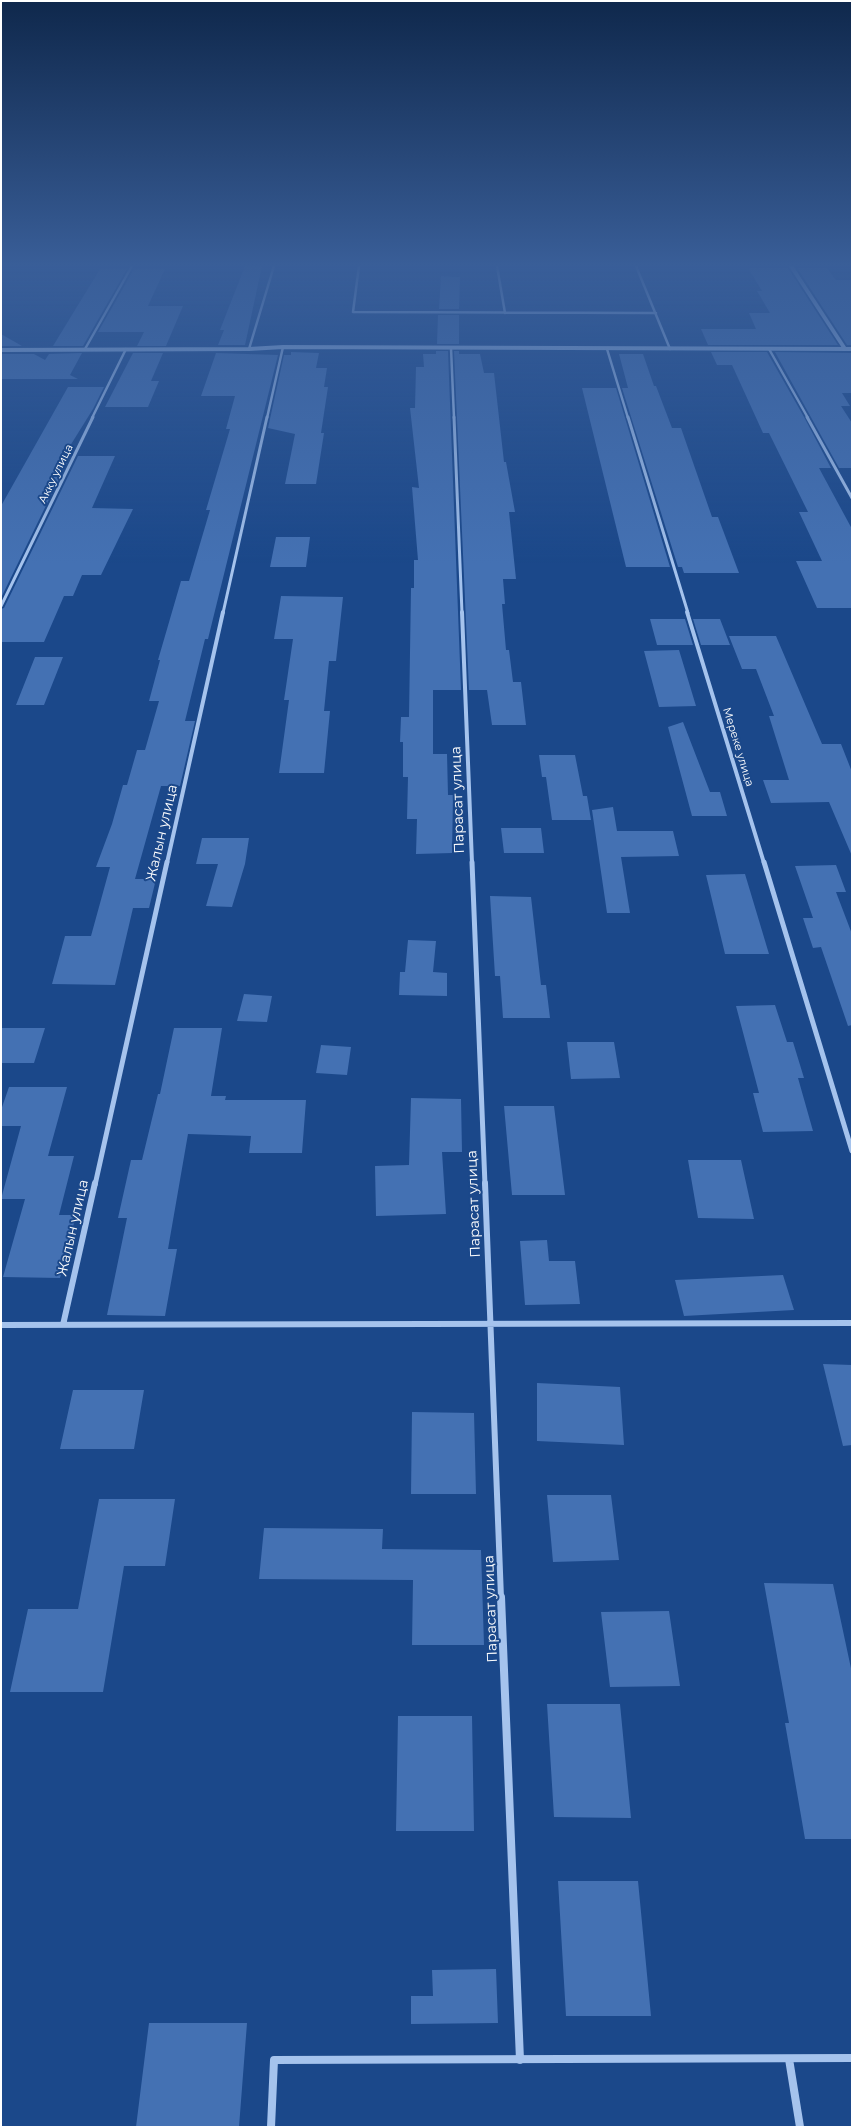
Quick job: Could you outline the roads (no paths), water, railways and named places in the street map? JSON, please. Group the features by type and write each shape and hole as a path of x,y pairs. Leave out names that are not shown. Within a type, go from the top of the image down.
{"street":[{"name":"Акку улица","path":"1,606 119,365"},
{"name":"Жалын улица","path":"63,1325 279,365"},
{"name":"Парасат улица","path":"452,365 520,2060"},
{"name":"Мереке улица","path":"611,365 852,1151"},
{"path":"778,365 852,498"},
{"path":"1,1325 852,1323"},
{"path":"271,2127 274,2060 852,2058"},
{"path":"788,2059 800,2127"}]}
